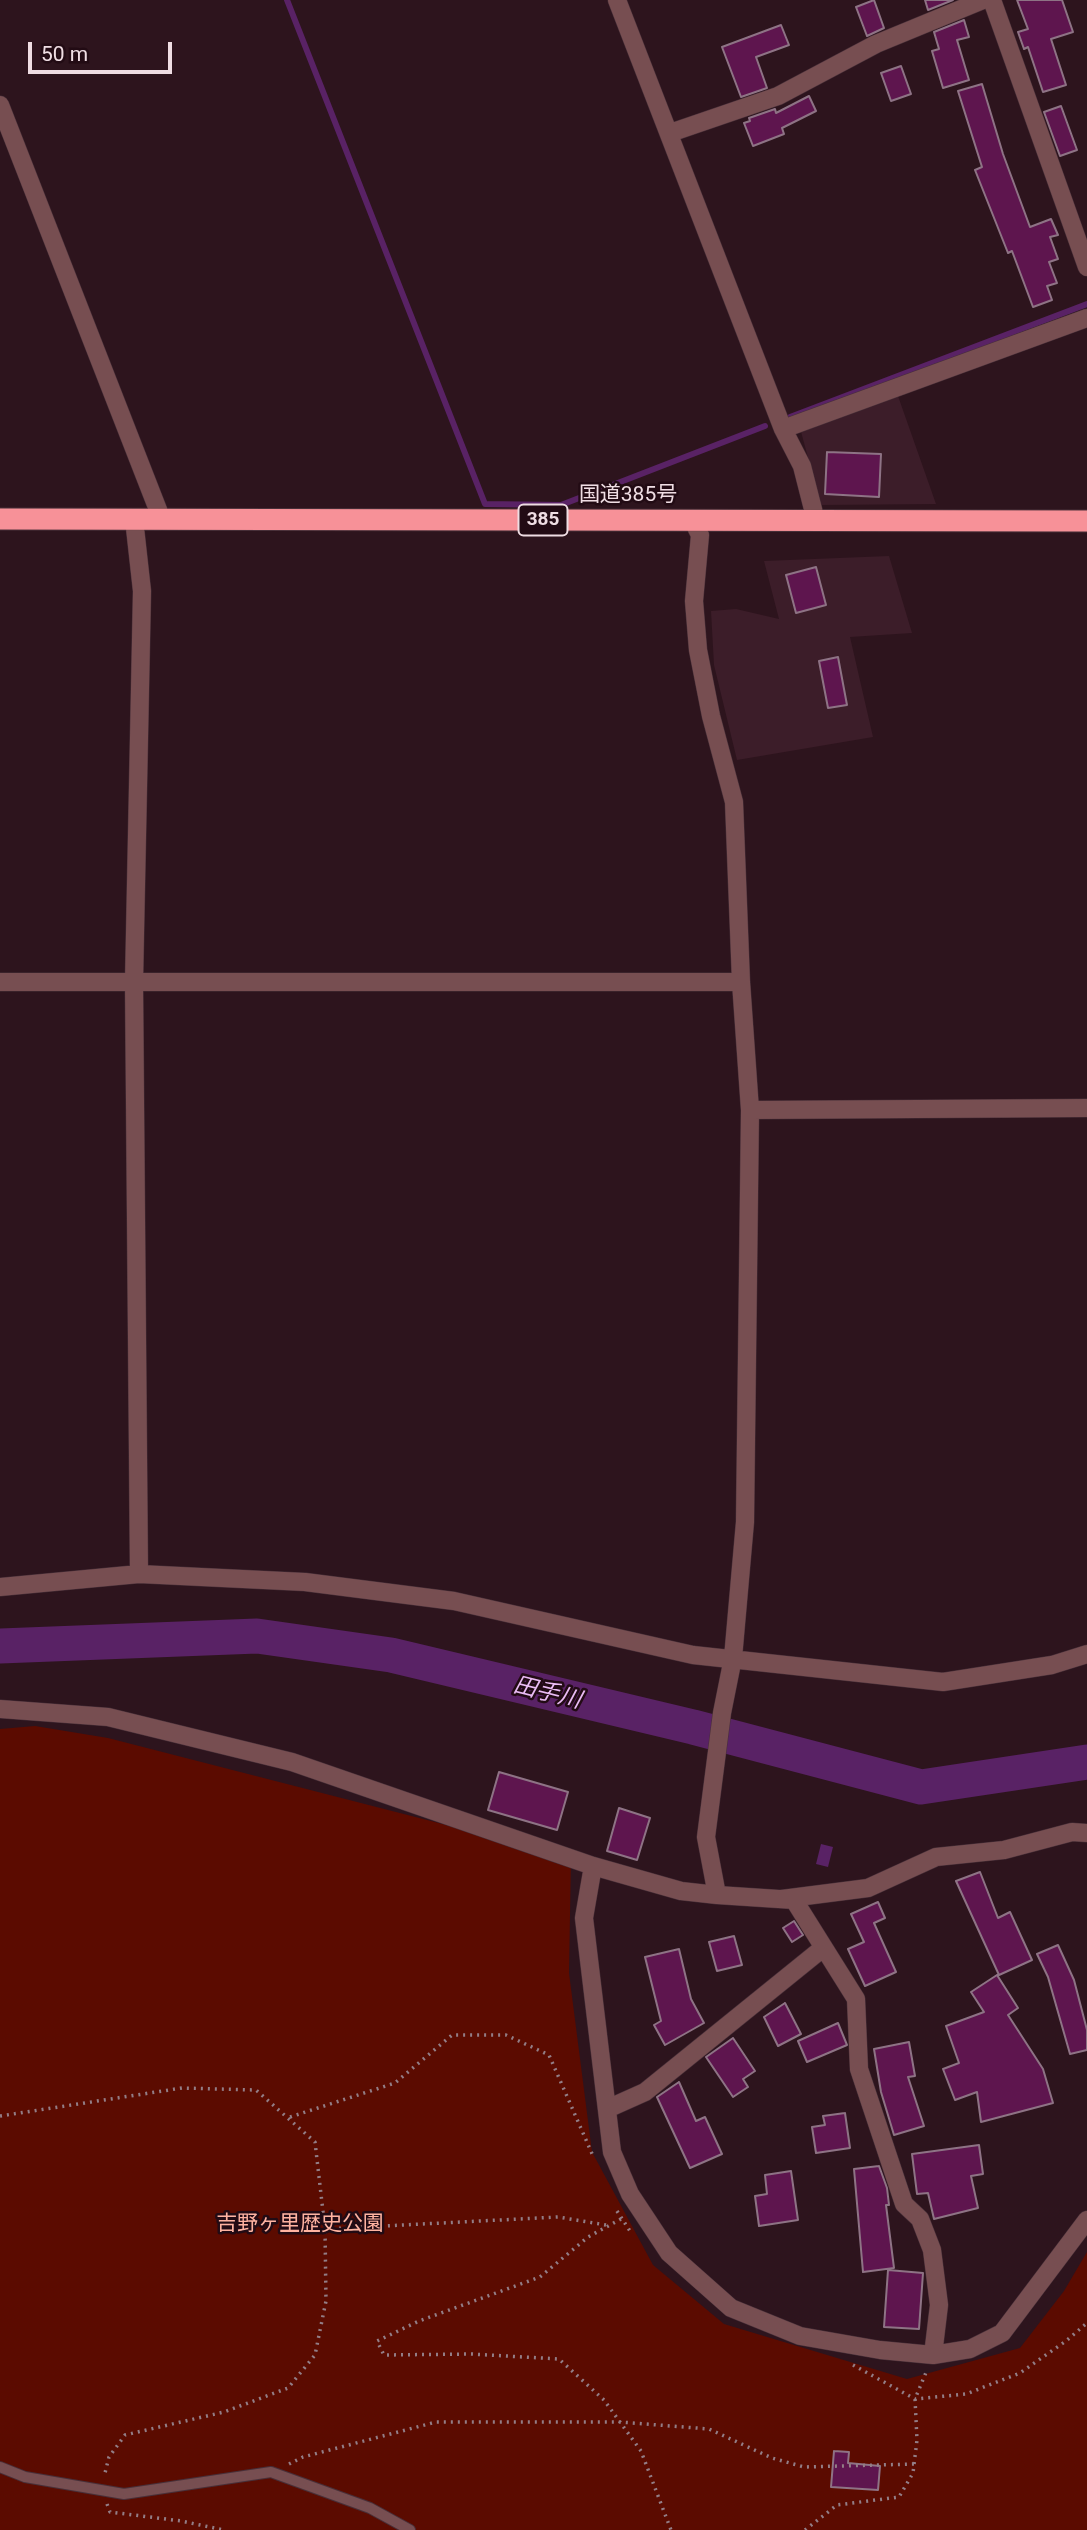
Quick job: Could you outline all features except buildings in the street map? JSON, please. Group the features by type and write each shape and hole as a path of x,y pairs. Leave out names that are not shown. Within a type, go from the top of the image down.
{"highway":[{"name":"国道385号","path":"0,519 1087,521"}],"street":[{"path":"617,0 783,429 802,466 816,521"},
{"path":"670,133 778,96 876,44 983,0"},
{"path":"992,0 1087,267"},
{"path":"0,105 162,520"},
{"path":"783,429 1087,318"},
{"path":"134,519 142,591 134,982 139,1574"},
{"path":"693,521 700,535 694,601 698,650 711,716 734,802 741,982 750,1110 745,1522 733,1658 722,1713 706,1836 718,1895"},
{"path":"0,982 741,982"},
{"path":"750,1110 1087,1108"},
{"path":"0,1587 139,1574 305,1582 454,1601 681,1653 943,1682 1052,1665 1087,1654"},
{"path":"0,1709 108,1717 292,1762 593,1866 681,1891 794,1900 856,1999 859,2069 904,2204 920,2219 932,2250 939,2305 933,2355"},
{"path":"782,1899 869,1888 936,1857 1004,1850 1072,1832 1087,1833"},
{"path":"593,1866 584,1918 612,2152 630,2194 669,2253 731,2308 800,2336 880,2350 933,2355 970,2349 1002,2333 1087,2220"},
{"path":"607,2109 645,2092 822,1948"}],"lane":[{"path":"0,2467 26,2477 124,2494 271,2472 370,2508 410,2530"}],"path":[{"path":"290,2117 395,2083 452,2035 506,2035 549,2055 594,2157"},
{"path":"0,2116 182,2088 256,2090 290,2117 315,2143 325,2229 327,2301 315,2355 288,2388 224,2412 124,2435 108,2457 100,2490 110,2512 181,2521 224,2530"},
{"path":"615,2206 621,2219 588,2237 540,2277 419,2321 377,2341 384,2355 471,2354 559,2359 604,2400 641,2451 671,2530"},
{"path":"325,2229 558,2217 608,2225"},
{"path":"805,2530 837,2505 899,2497 913,2473 917,2440 915,2399 933,2355"},
{"path":"271,2472 303,2457 436,2422 620,2422 709,2430 772,2458 804,2467 914,2464"}],"shaded area":[{"path":"898,396 936,504 821,505 800,428"},
{"path":"889,556 912,633 850,637 873,737 737,760 714,665 711,611 736,609 779,619 764,561"},
{"path":"821,1844 833,1847 828,1867 816,1864"}],"green space":[{"name":"吉野ヶ里歴史公園","path":"35,1726 108,1738 571,1857 569,1973 592,2152 653,2265 724,2324 907,2379 1020,2348 1064,2291 1087,2252 1087,2530 0,2530 0,1729"}],"waterway":[{"path":"287,0 485,504 561,505 765,426"},
{"path":"790,417 1087,304"},
{"name":"田手川","path":"0,1646 257,1636 391,1655 693,1727 921,1787 1087,1762"}]}
